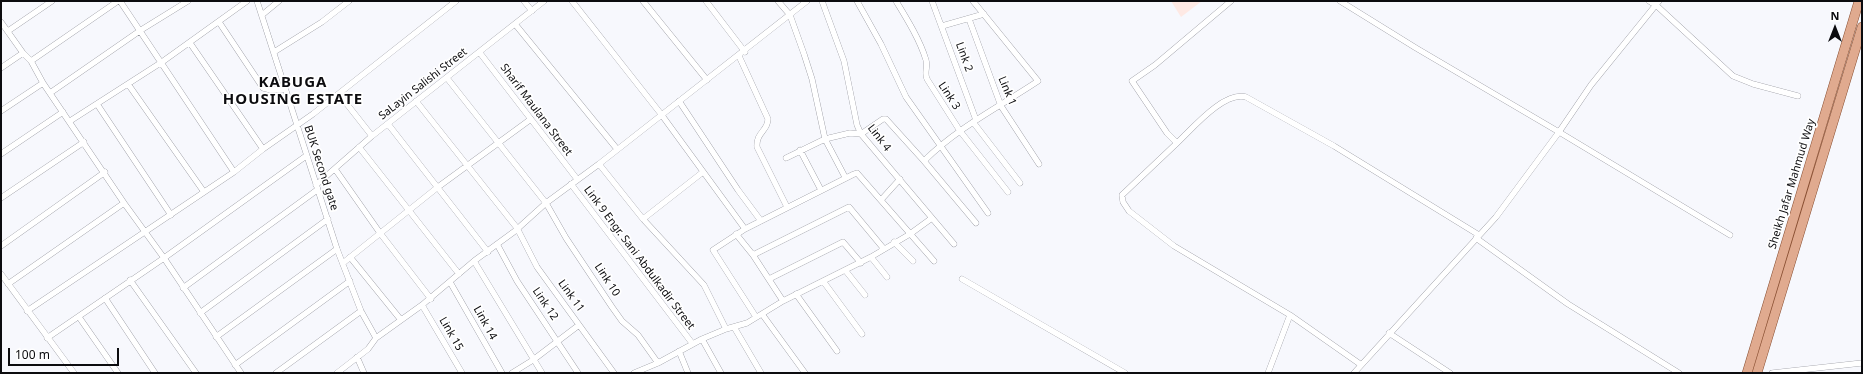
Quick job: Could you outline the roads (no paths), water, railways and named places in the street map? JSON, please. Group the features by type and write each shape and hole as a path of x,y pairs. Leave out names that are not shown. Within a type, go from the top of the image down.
{"main road":[{"name":"Sheikh Jafar Mahmud Way","path":"1747,373 1859,1"},
{"name":"Sheikh Jafar Mahmud Way","path":"1757,373 1862,27"}],"street":[{"path":"8,31 52,1"},
{"path":"31,61 119,1 141,30 234,172"},
{"path":"50,93 141,30 188,1"},
{"path":"70,122 190,43 247,1"},
{"name":"BUK Second gate","path":"257,1 337,249 361,311 376,338"},
{"path":"262,14 279,1"},
{"path":"274,52 322,22 349,1"},
{"path":"27,310 234,172 339,94 456,1"},
{"path":"524,1 532,11"},
{"name":"SaLayin Salishi Street","path":"183,288 317,187 372,136 480,53 544,1"},
{"path":"572,1 661,114 745,229"},
{"path":"643,1 707,80"},
{"path":"706,1 745,52"},
{"path":"778,1 790,15 812,79 825,139 845,177"},
{"path":"337,373 368,349 376,338 431,299 474,261 488,252 546,203 599,164 661,114 740,56 808,1"},
{"name":"Link 4","path":"822,1 844,62 857,125 861,134 954,244"},
{"path":"857,1 881,44 906,97 988,213"},
{"name":"Link 3","path":"896,1 918,40 926,61 926,79 960,131 1008,192"},
{"name":"Link 2","path":"932,1 975,121 1020,184"},
{"path":"924,161 940,146 960,131 1038,81 973,1"},
{"path":"1177,143 1167,133 1132,81 1155,65 1231,1"},
{"path":"1340,1 1416,48 1730,235"},
{"path":"1649,1 1658,4 1733,76 1753,84 1798,96"},
{"path":"1354,373 1360,364 1478,236 1524,181 1591,85 1658,4"},
{"path":"942,26 984,14"},
{"name":"Link 1","path":"969,19 1001,106 1039,164"},
{"path":"219,22 263,88 271,90 285,89"},
{"path":"1,23 23,53 31,61 62,112 105,172 124,203 164,258 241,373"},
{"path":"515,24 617,149"},
{"path":"190,43 263,149"},
{"path":"1,68 23,53"},
{"name":"Sharif Maulana Street","path":"480,53 577,179"},
{"path":"740,56 768,119 768,124 758,136 757,146 787,207"},
{"name":"Link 10","path":"447,78 546,203 566,238 612,307 622,321 638,334 658,363"},
{"path":"1,111 43,83"},
{"path":"128,84 204,192"},
{"path":"339,94 372,136"},
{"path":"1360,364 1290,315 1174,246 1125,207 1122,198 1125,191 1225,100 1237,96 1246,97 1334,146 1478,236 1568,304 1679,373"},
{"name":"Link 11","path":"416,101 517,228 538,267 614,373"},
{"path":"679,101 738,190 761,221"},
{"path":"97,104 171,215"},
{"path":"1,154 62,112"},
{"path":"661,114 745,229"},
{"path":"343,263 409,212 438,187 531,119"},
{"path":"786,158 825,139 850,133 861,134 883,119 886,119 924,161 976,223"},
{"path":"388,124 488,252"},
{"path":"1,198 84,142"},
{"path":"359,147 459,274"},
{"path":"800,150 822,190"},
{"path":"47,338 164,258 306,156"},
{"path":"599,164 643,219 704,285 726,329"},
{"path":"335,169 380,234 431,299"},
{"path":"1,246 105,172"},
{"path":"643,219 703,172"},
{"path":"756,317 712,251 736,234 845,177 856,174 881,200 934,261"},
{"path":"881,200 900,179"},
{"name":"Link 9 Engr. Sani Abdulkadir Street","path":"571,184 692,343"},
{"path":"8,284 124,203"},
{"path":"753,255 849,207 884,249"},
{"path":"635,373 658,363 692,343 726,329 747,323 782,301 861,263 894,242 910,234 932,218"},
{"path":"200,313 328,219"},
{"path":"736,234 753,255 782,301"},
{"path":"769,279 843,242 861,263"},
{"path":"894,242 913,261"},
{"name":"Link 12","path":"497,244 517,281 578,373"},
{"path":"216,337 337,249"},
{"path":"350,257 401,320"},
{"path":"871,257 888,277"},
{"path":"474,261 542,373"},
{"path":"845,270 865,295"},
{"path":"1,274 74,373"},
{"path":"962,279 1125,373"},
{"path":"130,280 196,373"},
{"path":"235,365 350,281"},
{"path":"823,281 862,334"},
{"name":"Link 14","path":"450,282 502,373"},
{"path":"796,294 837,351"},
{"path":"105,298 155,373"},
{"name":"Link 15","path":"422,305 462,373"},
{"path":"276,373 361,311"},
{"path":"762,314 805,373"},
{"path":"1268,373 1290,315"},
{"path":"78,316 118,373"},
{"path":"512,373 533,360 579,325"},
{"path":"734,327 761,373"},
{"path":"1389,333 1450,373"},
{"path":"702,339 722,373"},
{"path":"679,351 688,373"},
{"path":"357,357 364,373"},
{"path":"1772,373 1862,363"}],"district":[{"name":"KABUGA HOUSING ESTATE","path":"293,92"}]}
